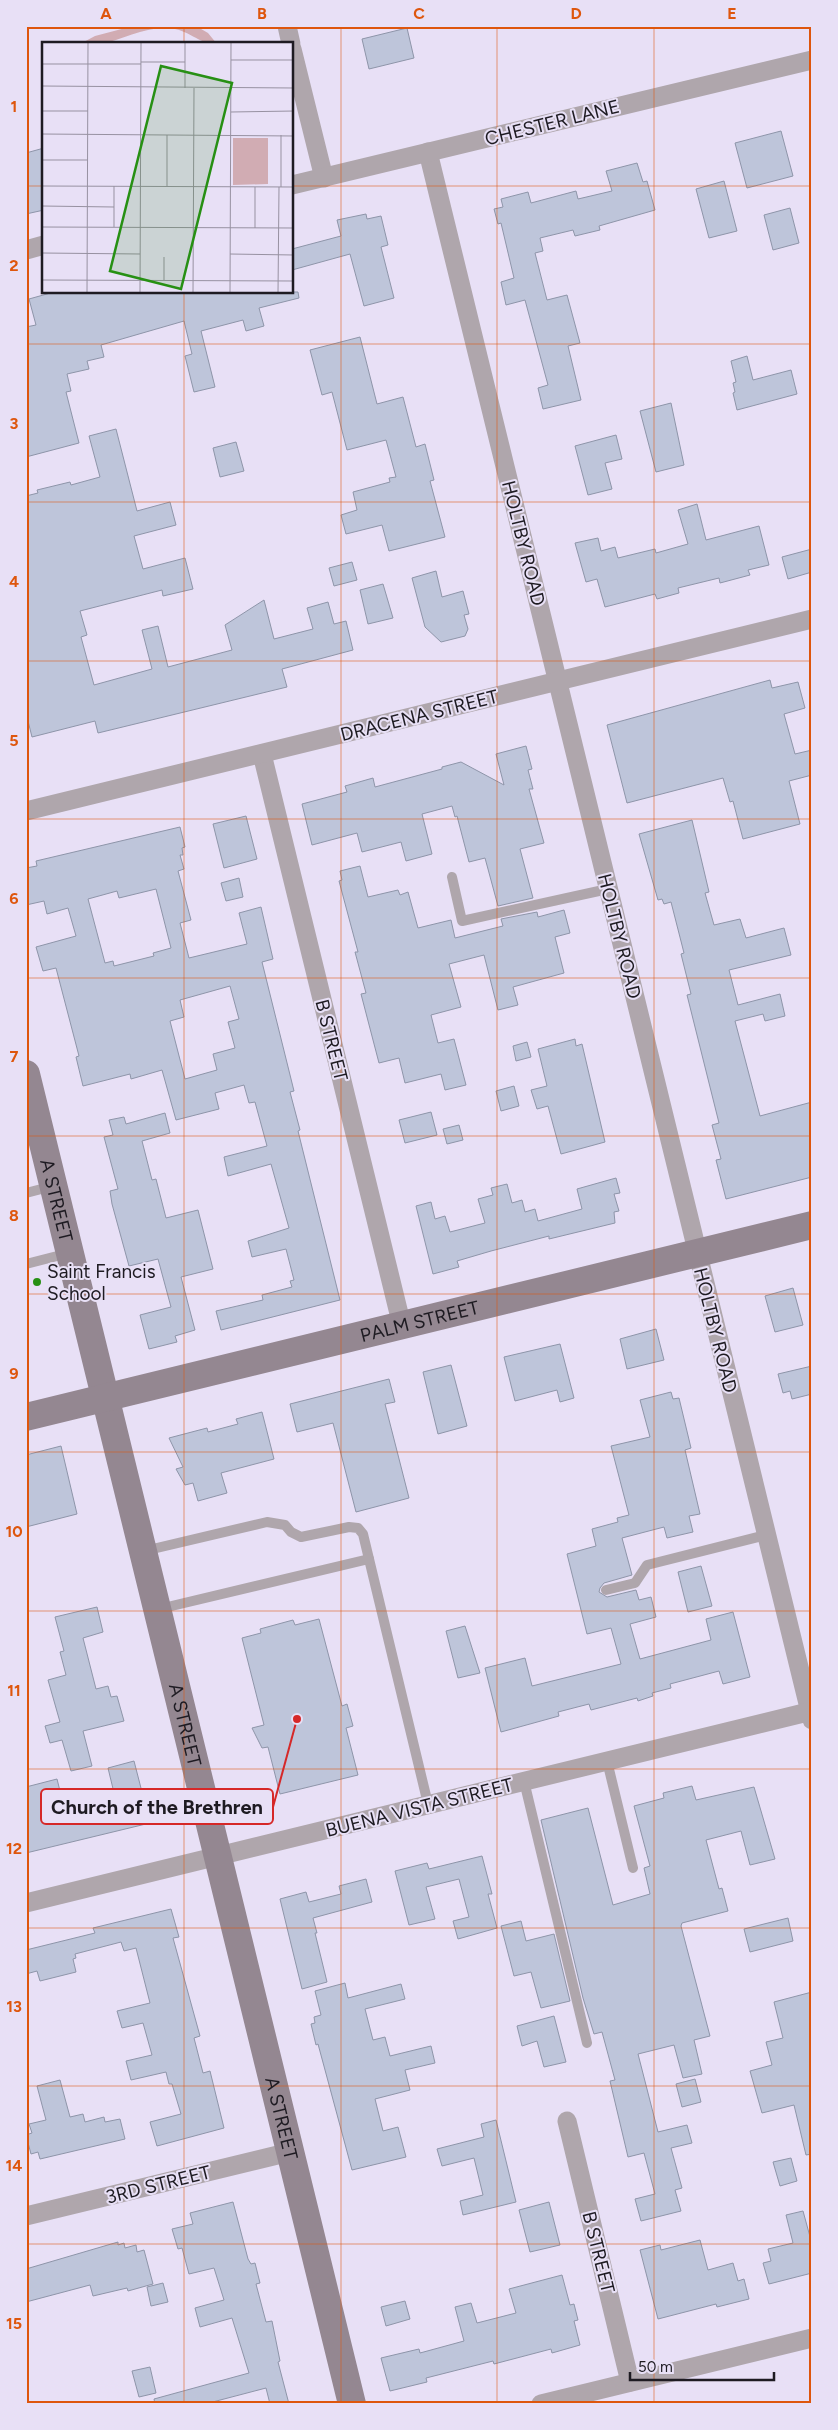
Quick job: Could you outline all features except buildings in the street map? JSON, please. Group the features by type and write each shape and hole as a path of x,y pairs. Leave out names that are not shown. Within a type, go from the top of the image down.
{"street":[{"path":"287,26 291,42"},
{"path":"294,57 324,178"},
{"name":"CHESTER LANE","path":"294,185 812,60"},
{"name":"HOLTBY ROAD","path":"428,152 811,1714"},
{"path":"26,250 42,246"},
{"name":"DRACENA STREET","path":"26,811 812,619"},
{"name":"B STREET","path":"262,754 402,1326"},
{"name":"A STREET","path":"26,1074 352,2404"},
{"name":"PALM STREET","path":"26,1417 812,1225"},
{"name":"BUENA VISTA STREET","path":"26,1903 607,1760 811,1714"},
{"name":"B STREET","path":"567,2121 630,2382"},
{"name":"3RD STREET","path":"26,2216 290,2152"},
{"path":"541,2404 812,2338"}],"lane":[{"path":"452,877 462,921 608,889"},
{"path":"26,1193 54,1186"},
{"path":"26,1264 70,1253"},
{"path":"143,1551 267,1522 284,1525 291,1532 301,1537 349,1527 358,1528 363,1534 428,1804"},
{"path":"606,1590 635,1583 647,1565 766,1535"},
{"path":"157,1610 369,1558"},
{"path":"607,1760 633,1868"},
{"path":"524,1781 587,2043"}],"shaded area":[{"path":"133,26 196,26 208,33 215,42 204,42 175,29 158,28 108,42 84,42 95,36"}],"place":[{"name":"Saint Francis School","path":"37,1282"},
{"name":"Church of the Brethren","path":"297,1719"}]}
